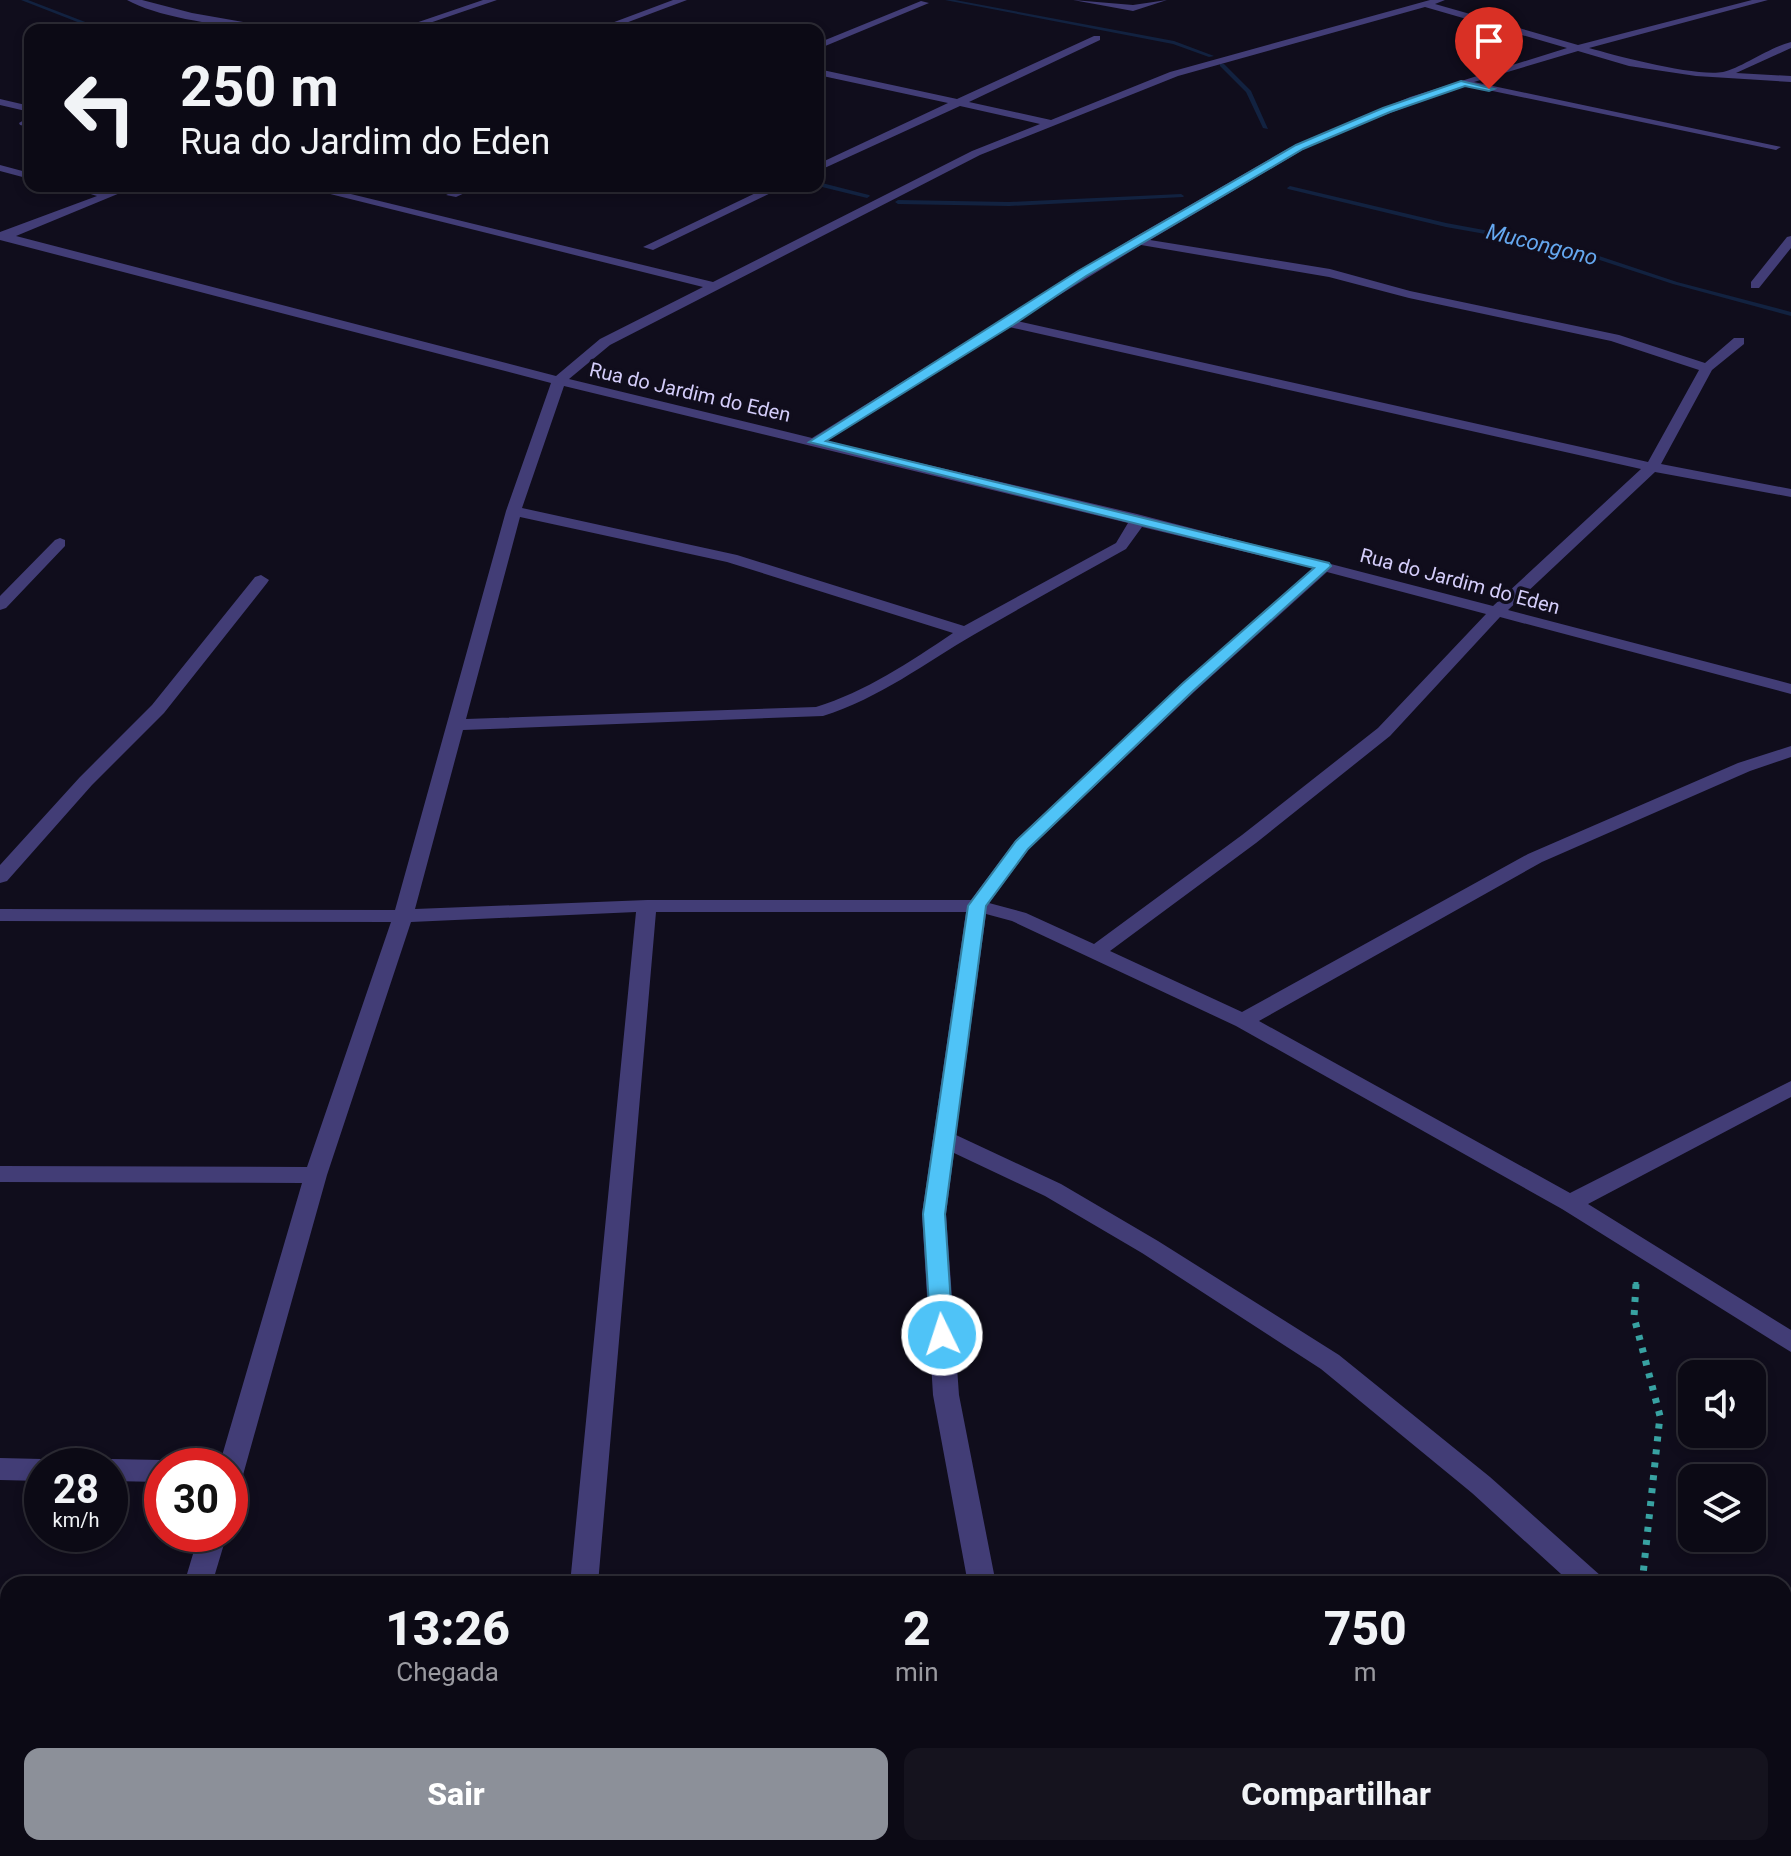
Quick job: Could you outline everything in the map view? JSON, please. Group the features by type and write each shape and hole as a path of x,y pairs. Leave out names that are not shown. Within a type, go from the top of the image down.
{"street":[{"path":"132,0 191,16 244,24"},
{"path":"418,24 492,0"},
{"path":"613,24 682,0"},
{"path":"1078,0 1133,8 1162,0"},
{"path":"237,1448 316,1175 403,916 514,511 559,381 605,342 976,153 1196,66 1440,0"},
{"path":"815,442 1137,241 1300,147 1387,110 1464,83 1574,49 1763,0"},
{"path":"824,44 924,3"},
{"path":"1424,4 1574,49 1663,69 1791,79"},
{"path":"824,165 1097,38"},
{"path":"1724,75 1769,52 1791,45"},
{"path":"824,73 1052,123"},
{"path":"824,82 1038,128"},
{"path":"1464,83 1776,147"},
{"path":"0,102 24,108"},
{"path":"0,168 24,174"},
{"path":"96,192 108,195"},
{"path":"2,236 116,192"},
{"path":"329,192 714,286"},
{"path":"452,195 459,192"},
{"path":"649,247 766,192"},
{"name":"Rua do Jardim do Eden","path":"2,236 559,381 1324,566 1791,689"},
{"path":"1755,285 1791,240"},
{"path":"1137,241 1330,273 1409,294 1614,338 1707,368"},
{"path":"1009,323 1652,467 1791,493"},
{"path":"1097,951 1249,839 1384,732 1497,611 1652,467 1707,368 1739,341"},
{"path":"514,511 731,558 966,632"},
{"path":"453,725 817,712 846,703 918,664 966,632 1121,546 1133,532 1137,519"},
{"path":"0,605 60,543"},
{"path":"980,1576 946,1395 934,1214 977,906 1022,845 1188,688 1324,566"},
{"path":"0,877 86,781 158,709 261,580"},
{"path":"1243,1021 1535,858 1744,767 1791,751"},
{"path":"585,1576 593,1457 647,906"},
{"path":"0,915 403,916 647,906 977,906 1019,917 1243,1021 1570,1203 1791,1342"},
{"path":"1570,1203 1791,1088"},
{"path":"945,1139 1053,1190 1150,1247 1330,1362 1481,1485 1582,1576"},
{"path":"0,1174 316,1175"},
{"path":"0,1469 24,1470"},
{"path":"200,1576 208,1552"}],"path":[{"path":"1638,1248 1634,1317 1660,1416 1643,1576"}],"waterway":[{"name":"Mucongono","path":"23,0 87,24"},
{"path":"947,0 1174,43 1211,56"},
{"path":"1222,65 1248,91 1266,128"},
{"name":"Mucongono","path":"824,185 867,196"},
{"name":"Mucongono","path":"1290,188 1446,225 1564,246 1675,283 1791,314"},
{"name":"Mucongono","path":"898,202 1009,204 1181,196"}],"route":[{"path":"942,1335 934,1214 977,906 1022,845 1188,688 1324,566 815,442 1009,323 1082,273 1300,147 1387,110 1464,83 1489,89"}]}
